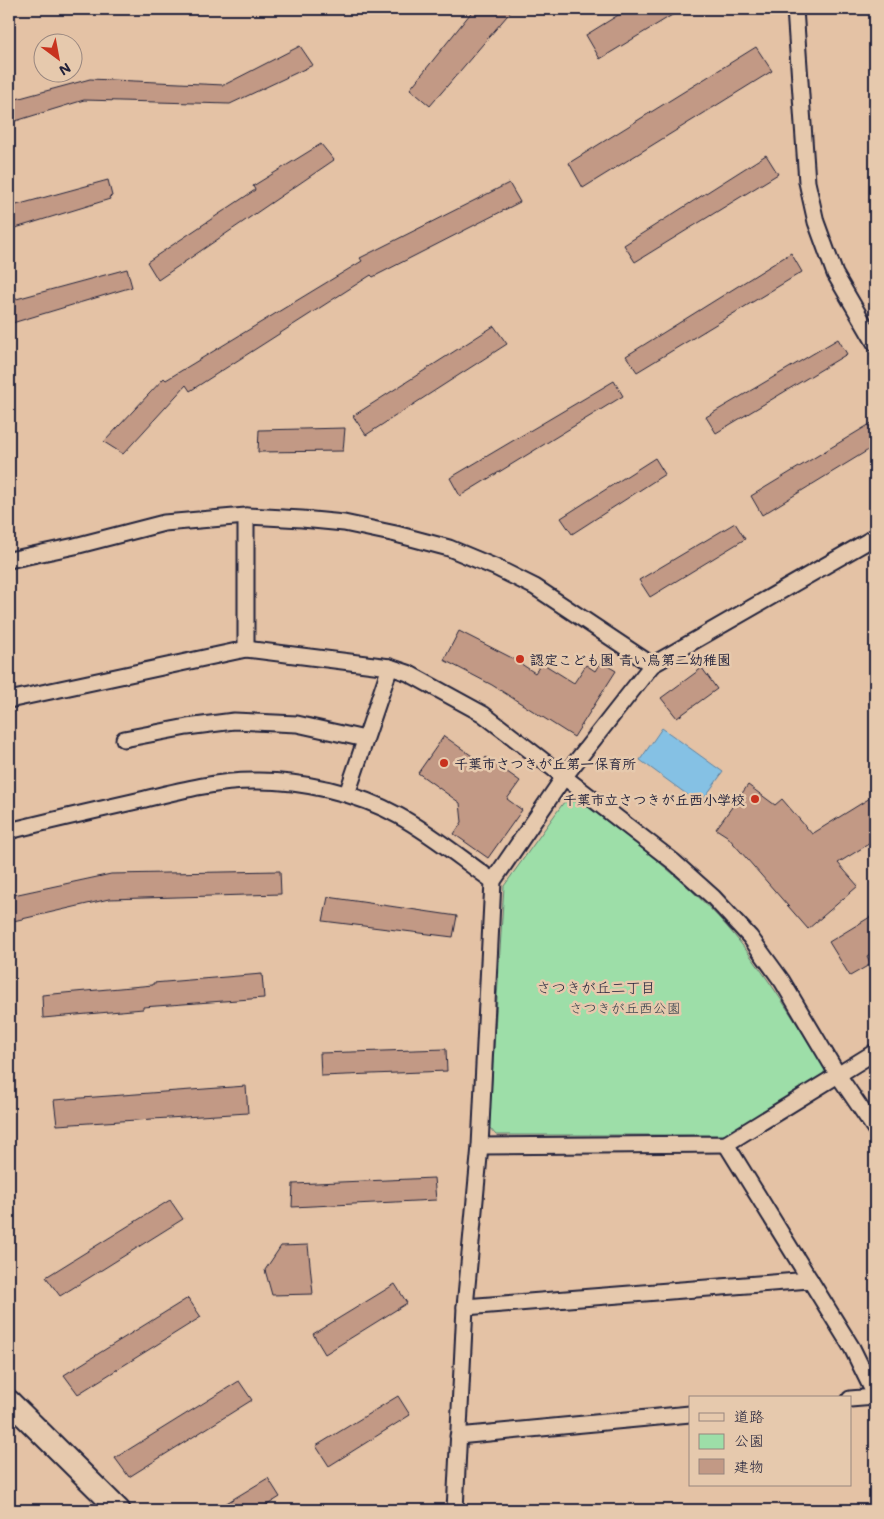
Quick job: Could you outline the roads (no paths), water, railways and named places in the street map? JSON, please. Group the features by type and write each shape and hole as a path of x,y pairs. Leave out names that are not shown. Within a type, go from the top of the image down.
{"street":[{"path":"795,9 808,182 816,222 835,274 875,343"},
{"path":"246,516 246,649"},
{"path":"9,560 75,546 164,523 246,516 344,523 449,548 535,587 652,665"},
{"path":"455,1510 464,1307 480,1146 492,881 564,777 652,665 875,537"},
{"path":"9,700 246,649 390,667 408,673 483,714 674,862 713,896 750,937 782,981 838,1075 875,1129"},
{"path":"347,794 390,667"},
{"path":"124,739 187,727 234,721 297,724 365,740"},
{"path":"9,831 178,791 217,784 253,781 318,788 347,794 399,816 429,835 492,881"},
{"path":"480,1146 726,1144 875,1052"},
{"path":"726,1144 852,1348 875,1396 852,1399"},
{"path":"464,1307 810,1280"},
{"path":"9,1401 119,1510"},
{"path":"458,1436 689,1414"}],"water":[{"path":"662,728 723,772 700,804 640,760"}],"place":[{"name":"認定こども園 青い鳥第二幼稚園","path":"520,659"},
{"name":"千葉市さつきが丘第一保育所","path":"444,763"},
{"name":"千葉市立さつきが丘西小学校","path":"755,799"}],"district":[{"name":"さつきが丘二丁目","path":"596,987"}],"park label":[{"name":"さつきが丘西公園","path":"625,1007"}]}
